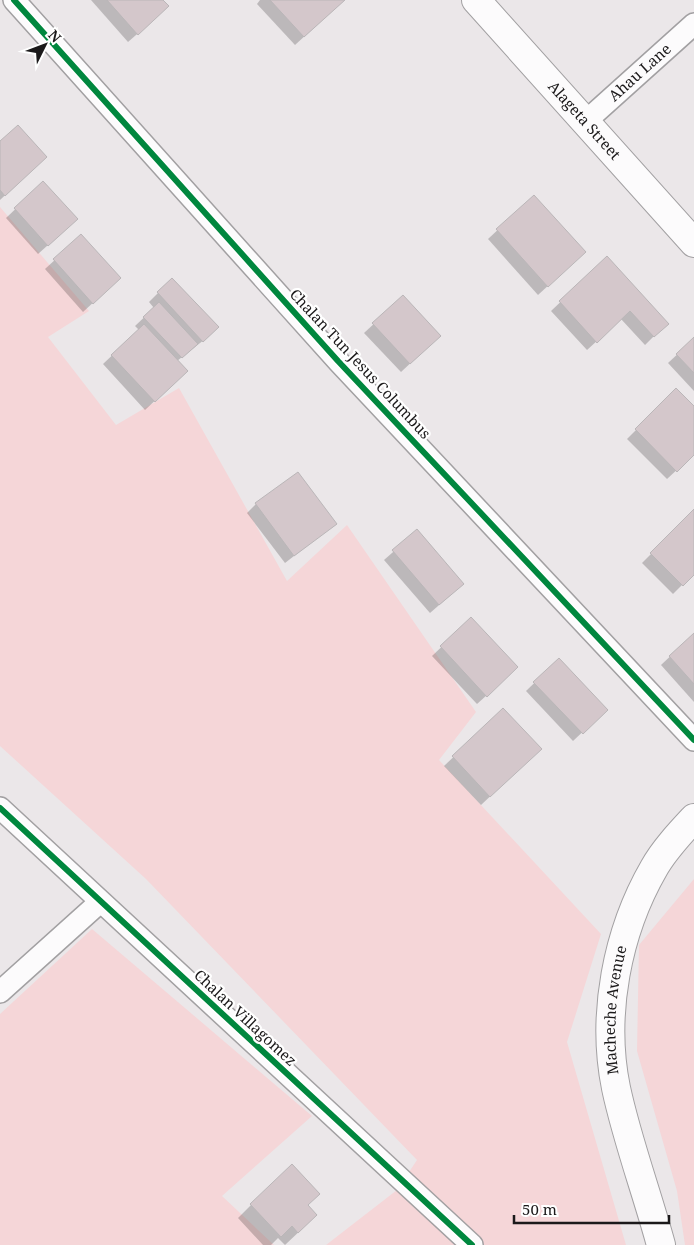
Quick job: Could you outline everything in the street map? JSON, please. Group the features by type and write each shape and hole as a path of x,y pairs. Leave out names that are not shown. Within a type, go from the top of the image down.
{"main road":[{"name":"Alageta Street","path":"476,0 694,243"},
{"name":"Macheche Avenue","path":"661,1245 616,1088 611,1048 612,1006 617,968 637,900 655,866 694,818"}],"street":[{"name":"Chalan Tun Jesus Columbus","path":"14,0 338,361 694,740"},
{"name":"Ahau Lane","path":"585,122 694,24"},
{"name":"Chalan Villagomez","path":"0,808 472,1245"},
{"path":"0,992 100,902"}],"shaded area":[{"path":"0,207 89,311 48,337 116,425 179,388 287,581 347,525 476,712 439,760 601,934 567,1042 626,1245 326,1245 397,1190 417,1160 146,879 0,746"},
{"path":"694,879 694,1245 685,1245 677,1191 637,1051 639,945"},
{"path":"92,929 312,1116 222,1196 274,1245 0,1245 0,1014"}],"building":[{"path":"107,0 163,0 169,6 138,35"},
{"path":"270,0 345,0 304,37"},
{"path":"18,125 47,157 5,196 0,190 0,141"},
{"path":"43,181 78,219 48,246 14,208"},
{"path":"534,195 586,252 548,287 496,229"},
{"path":"81,234 121,278 93,304 53,259"},
{"path":"607,256 669,324 654,337 630,311 597,343 559,301"},
{"path":"172,278 219,327 203,342 157,292"},
{"path":"403,295 441,336 410,364 372,323"},
{"path":"159,302 198,344 182,358 143,317"},
{"path":"144,324 188,371 155,402 111,355"},
{"path":"694,337 694,373 676,354"},
{"path":"676,388 694,406 694,455 677,472 635,429"},
{"path":"298,472 337,524 294,556 255,503"},
{"path":"694,509 694,575 683,586 650,553"},
{"path":"417,529 464,584 439,605 392,550"},
{"path":"471,617 518,667 487,697 440,646"},
{"path":"694,633 694,684 669,656"},
{"path":"559,658 608,710 583,734 533,682"},
{"path":"503,708 542,749 490,797 452,756"},
{"path":"292,1164 320,1194 308,1205 317,1215 298,1233 292,1226 281,1237 250,1204"}],"cycle path":[{"path":"14,0 338,361 694,740"},
{"path":"0,808 472,1245"}]}
